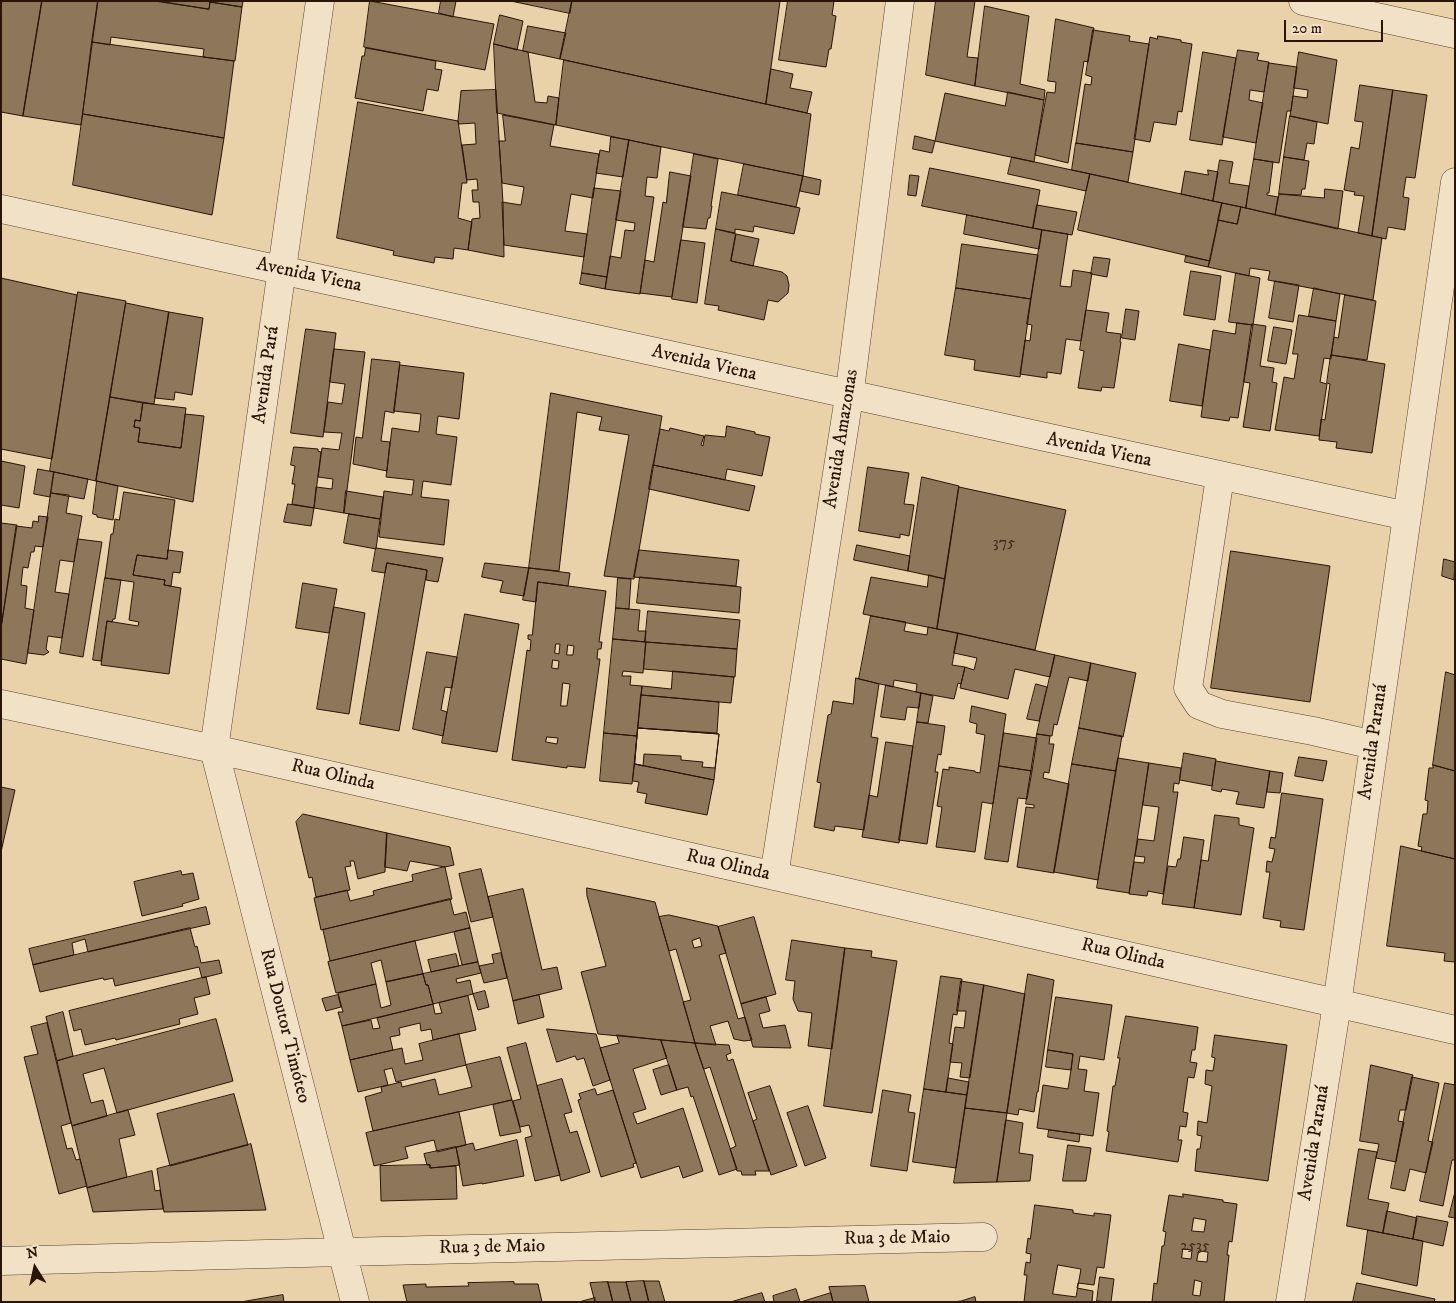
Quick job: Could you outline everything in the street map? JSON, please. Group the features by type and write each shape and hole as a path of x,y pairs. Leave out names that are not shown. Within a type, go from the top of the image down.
{"street":[{"name":"Avenida Pará","path":"214,749 320,1"},
{"name":"Avenida Amazonas","path":"774,876 849,397 900,1"},
{"path":"1303,1 1455,34"},
{"name":"Avenida Paraná","path":"1290,1302 1337,1004 1455,182"},
{"name":"Avenida Viena","path":"1,209 849,397 1407,516"},
{"path":"1220,476 1188,688 1200,705 1222,714 1314,731 1374,746"},
{"name":"Rua Olinda","path":"1,704 214,749 1455,1030"},
{"name":"Rua Doutor Timóteo","path":"214,749 355,1302"},
{"name":"Rua 3 de Maio","path":"1,1261 983,1237"}],"building":[{"path":"1,1 42,1 23,116 1,112"},
{"path":"42,1 98,1 81,125 23,116"},
{"path":"98,1 154,1 209,9 210,2 242,7 235,61 203,57 204,49 111,37 110,45 92,42"},
{"path":"159,1 243,1 242,7 210,2 209,9"},
{"path":"370,1 494,24 485,70 364,47"},
{"path":"441,1 456,1 453,17 439,13"},
{"path":"511,1 572,1 570,13"},
{"path":"572,1 780,1 766,104 560,59"},
{"path":"788,1 834,1 832,15 836,16 826,67 779,60"},
{"path":"936,1 975,1 967,57 978,58 975,86 926,75"},
{"path":"985,6 1029,16 1020,84 1045,90 1044,100 975,86"},
{"path":"500,15 523,21 517,50 494,44"},
{"path":"1056,19 1094,28 1088,62 1084,61 1068,163 1035,155 1047,92 1055,93 1056,82 1048,81"},
{"path":"528,26 566,33 560,59 523,51"},
{"path":"1093,30 1130,36 1129,41 1149,44 1133,152 1076,143 1085,84 1091,85 1092,77 1086,75"},
{"path":"1158,36 1192,44 1182,112 1178,111 1176,125 1154,122 1150,142 1134,139 1150,37 1157,39"},
{"path":"92,42 234,61 224,138 83,114"},
{"path":"494,44 528,52 535,102 547,103 548,96 559,98 556,125 497,113"},
{"path":"366,48 436,61 435,69 442,70 438,91 427,89 423,111 355,98 362,56 364,56"},
{"path":"1238,50 1259,53 1257,60 1269,62 1264,92 1250,90 1249,100 1263,103 1256,143 1223,137"},
{"path":"1203,52 1236,58 1222,145 1190,140"},
{"path":"1299,52 1337,60 1328,124 1290,116 1293,96 1307,98 1308,90 1294,88"},
{"path":"564,60 811,114 803,176 556,125"},
{"path":"1269,63 1297,67 1291,111 1287,111 1279,163 1254,159"},
{"path":"771,69 793,74 790,88 812,92 807,113 766,104"},
{"path":"1360,85 1393,90 1372,236 1358,233 1364,196 1354,195 1355,192 1344,190 1351,147 1359,149 1363,122 1355,121"},
{"path":"496,90 503,203 504,257 468,250 472,219 480,218 479,202 473,202 472,190 478,190 477,179 467,180 462,145 476,144 475,123 459,124 458,121 461,91"},
{"path":"1393,90 1427,95 1415,178 1406,177 1403,197 1409,198 1405,230 1388,227 1386,239 1372,236"},
{"path":"1008,92 1044,100 1034,162 935,141 945,93 1005,106"},
{"path":"358,102 458,121 467,183 462,183 458,218 472,222 468,250 454,248 453,259 435,257 434,263 393,255 394,251 337,238"},
{"path":"83,114 224,138 212,215 73,185"},
{"path":"503,115 554,125 550,146 599,154 593,198 571,194 565,231 587,234 584,257 504,245 502,202 521,205 524,187 502,183 499,141 505,141"},
{"path":"1290,116 1317,122 1314,144 1307,143 1304,160 1284,157"},
{"path":"915,136 935,141 932,153 913,149"},
{"path":"611,137 629,140 623,177 596,173 600,150 609,152"},
{"path":"629,140 661,147 657,178 647,177 645,196 654,197 640,294 605,289 610,256 621,258 625,230 634,231 635,223 616,220"},
{"path":"1076,143 1133,152 1128,182 1072,170"},
{"path":"694,154 718,159 710,218 708,218 706,229 683,227"},
{"path":"1012,157 1090,174 1086,191 1008,174"},
{"path":"1284,157 1309,161 1305,189 1302,189 1301,195 1279,194"},
{"path":"1254,159 1273,162 1269,193 1267,195 1278,197 1275,215 1246,208"},
{"path":"1220,160 1233,162 1229,183 1249,186 1246,208 1213,201"},
{"path":"744,164 803,176 796,207 738,195"},
{"path":"930,168 1040,190 1033,228 922,206"},
{"path":"1208,170 1218,172 1213,201 1181,194 1185,171 1208,175"},
{"path":"670,172 691,176 672,297 640,293 645,260 654,262 663,202 666,203"},
{"path":"1090,174 1222,203 1210,261 1078,230"},
{"path":"910,175 919,176 916,196 908,195"},
{"path":"803,176 821,180 819,195 800,191"},
{"path":"594,188 621,191 607,277 582,273"},
{"path":"1325,189 1343,191 1338,229 1275,215 1279,194 1324,198"},
{"path":"722,192 800,208 794,234 754,226 753,232 735,229 735,233 716,229"},
{"path":"1222,203 1241,207 1237,224 1218,220"},
{"path":"1037,205 1077,212 1072,235 1033,228"},
{"path":"1241,207 1382,238 1373,300 1268,280 1270,271 1250,268 1249,276 1208,267 1218,220 1237,224"},
{"path":"967,215 1042,230 1039,249 964,234"},
{"path":"716,229 736,234 731,261 782,272 787,276 788,293 778,302 768,300 764,320 718,310 719,306 705,304"},
{"path":"1042,230 1068,234 1060,286 1071,287 1073,270 1092,273 1081,341 1066,339 1061,374 1047,372 1047,378 1020,374 1025,340 1030,341 1032,325 1027,324"},
{"path":"736,234 759,239 753,266 731,261"},
{"path":"681,240 705,243 697,303 672,299"},
{"path":"962,244 1038,255 1031,299 956,288"},
{"path":"1186,256 1210,261 1208,267 1185,262"},
{"path":"1094,257 1110,259 1107,277 1091,274"},
{"path":"1191,271 1221,276 1215,320 1184,315"},
{"path":"582,273 607,277 605,289 580,284"},
{"path":"1236,273 1260,278 1253,325 1229,322"},
{"path":"1,278 77,295 52,459 1,449"},
{"path":"1275,281 1299,285 1293,322 1269,318"},
{"path":"956,288 1031,299 1020,377 974,370 975,360 945,355"},
{"path":"1314,288 1340,294 1336,321 1309,316"},
{"path":"78,292 126,301 96,481 50,471"},
{"path":"1345,295 1376,301 1367,360 1331,355 1334,337 1338,338"},
{"path":"126,303 169,312 154,404 110,397"},
{"path":"1126,309 1139,311 1135,340 1122,338"},
{"path":"1086,310 1109,313 1106,332 1121,334 1114,388 1102,387 1101,391 1078,388 1084,351 1080,350"},
{"path":"169,312 203,318 192,395 175,392 174,400 155,398"},
{"path":"1299,315 1336,321 1331,359 1324,358 1320,382 1327,384 1319,436 1275,430 1284,377 1294,379 1298,354 1293,354"},
{"path":"1237,323 1253,325 1238,418 1230,417 1229,421 1201,417 1213,330 1235,334"},
{"path":"1252,324 1266,326 1260,366 1274,368 1272,382 1277,383 1270,431 1243,427 1250,383 1244,382"},
{"path":"1274,327 1292,330 1286,364 1268,361"},
{"path":"306,329 336,333 323,437 291,433"},
{"path":"1179,344 1210,350 1202,406 1170,401"},
{"path":"334,349 365,352 344,513 314,508 316,487 332,489 333,479 318,477 322,448 339,450 342,433 324,432 328,402 342,404 345,384 330,382"},
{"path":"1331,355 1385,364 1372,453 1336,448 1337,442 1319,440 1321,419 1325,420 1330,384 1327,383"},
{"path":"372,359 400,362 394,413 385,411 381,441 390,442 387,471 353,464 356,437 362,438"},
{"path":"400,365 464,373 459,419 438,416 436,434 457,437 451,485 423,481 421,497 449,500 444,545 379,537 384,491 412,495 414,480 386,477 392,428 419,432 421,414 394,411"},
{"path":"551,393 662,416 634,579 604,576 629,435 599,430 602,417 577,412 559,571 529,568"},
{"path":"110,397 143,403 140,421 135,420 134,427 140,428 138,442 181,448 185,414 204,416 193,502 96,481"},
{"path":"143,403 186,408 181,448 138,442 140,428 134,427 135,420 140,421"},
{"path":"727,426 770,437 762,476 727,469 725,480 653,465 660,429 669,431 670,428 704,436 701,445 703,446 705,435 725,437"},
{"path":"294,447 318,449 321,452 314,508 292,504 295,484 292,484 295,466 291,465"},
{"path":"1,461 25,466 19,508 1,505"},
{"path":"653,465 755,486 749,511 649,489"},
{"path":"868,467 909,473 904,504 914,505 909,536 900,534 900,538 859,531"},
{"path":"38,469 54,472 50,497 34,494"},
{"path":"54,472 88,479 84,499 51,493"},
{"path":"922,477 959,486 945,579 908,571"},
{"path":"97,481 118,486 113,520 97,517 97,515 93,514"},
{"path":"959,487 1066,510 1035,650 937,629"},
{"path":"346,491 383,497 380,519 344,513"},
{"path":"124,492 175,500 167,559 137,555 133,575 165,580 164,585 181,588 169,674 101,665 107,621 138,626 139,622 129,620 134,582 105,578 111,534 113,534 115,519 119,520"},
{"path":"51,493 69,495 66,513 82,516 74,562 60,560 55,592 69,594 62,638 48,636 46,649 49,652 44,655 28,653"},
{"path":"288,504 314,508 311,526 284,522"},
{"path":"349,514 380,519 376,549 344,543"},
{"path":"39,516 48,517 43,547 35,546 34,552 31,552 28,568 23,567 21,585 27,586 25,608 34,610 26,664 1,659 1,628 16,526 32,528 33,521 38,522"},
{"path":"1,523 17,525 1,628"},
{"path":"78,539 102,542 83,657 60,653"},
{"path":"857,545 910,556 908,571 854,560"},
{"path":"376,548 443,558 438,582 426,580 427,570 387,563 385,573 372,571"},
{"path":"168,550 183,552 180,573 173,572 171,586 164,585 165,580 133,575 137,555 167,559"},
{"path":"639,550 739,560 736,586 634,577"},
{"path":"1231,551 1330,566 1310,702 1211,688"},
{"path":"1444,559 1455,562 1454,580 1442,576"},
{"path":"387,563 427,570 399,731 360,724"},
{"path":"485,563 529,568 524,596 500,592 503,581 482,577"},
{"path":"529,568 570,573 568,586 538,582 536,602 523,600"},
{"path":"929,575 945,579 937,629 863,614 871,577 927,587"},
{"path":"640,577 741,587 739,613 637,603"},
{"path":"105,578 121,580 115,619 112,622 107,621 101,661 93,660"},
{"path":"618,578 631,579 629,609 616,608"},
{"path":"538,582 606,591 599,642 602,642 601,649 598,649 597,659 600,659 585,768 567,766 567,768 512,760 527,650 530,651 531,640 528,639 528,635 532,635","holes":["556,644 560,644 559,654 555,653","568,645 574,646 573,655 567,655","553,660 559,661 558,669 552,668","563,683 570,684 567,706 561,706","547,737 558,738 557,744 546,742"]},
{"path":"303,583 337,589 329,633 296,628"},
{"path":"334,607 365,613 349,714 317,709"},
{"path":"616,608 640,610 638,631 646,631 645,642 613,639"},
{"path":"648,611 740,620 737,649 645,642"},
{"path":"465,614 519,624 497,752 442,743"},
{"path":"871,616 906,622 904,631 927,635 928,627 958,633 952,665 965,667 961,684 958,683 954,699 916,692 917,684 894,680 893,687 859,679"},
{"path":"958,633 1055,655 1050,677 1015,669 1008,699 960,688 965,667 974,670 977,658 954,653"},
{"path":"613,639 646,642 643,673 623,671 622,676 631,676 630,685 642,686 637,736 604,733"},
{"path":"646,642 737,649 735,677 644,669"},
{"path":"427,652 457,657 452,688 445,687 441,710 447,712 443,736 413,729"},
{"path":"1055,655 1091,663 1088,681 1069,677 1057,725 1054,724 1052,736 1037,734"},
{"path":"1091,663 1136,673 1123,737 1079,728"},
{"path":"673,671 734,677 731,703 641,695 642,686 671,689"},
{"path":"1446,672 1455,675 1455,771 1433,765"},
{"path":"856,678 879,684 871,737 878,738 864,830 835,826 834,831 814,827 821,783 817,782 828,715 831,714 833,701 853,704"},
{"path":"1036,684 1047,687 1039,721 1027,719"},
{"path":"886,685 921,693 919,708 907,707 905,720 881,717"},
{"path":"921,693 933,696 928,723 917,722"},
{"path":"641,695 719,702 717,733 638,728"},
{"path":"972,706 1006,714 993,804 982,802 975,852 936,847 942,807 937,806 943,769 949,770 949,767 980,773 985,735 976,733 977,724 970,722"},
{"path":"917,722 945,726 941,755 938,754 935,772 938,772 927,844 899,840"},
{"path":"638,728 719,734 715,768 702,767 703,762 681,760 681,756 644,754 643,766 635,764"},
{"path":"638,728 719,734 714,780 635,764"},
{"path":"1079,728 1122,736 1116,771 1072,764"},
{"path":"604,733 637,736 632,784 600,781"},
{"path":"1004,733 1037,738 1032,771 999,766"},
{"path":"1037,734 1050,736 1049,744 1054,744 1049,773 1044,772 1043,778 1069,784 1054,873 1017,867 1026,807 1034,808 1034,805 1026,804"},
{"path":"886,742 913,746 899,843 862,837 869,795 877,797"},
{"path":"1184,753 1216,759 1212,786 1180,780"},
{"path":"1299,757 1327,761 1323,781 1295,776"},
{"path":"1118,758 1149,763 1129,893 1097,888"},
{"path":"1216,761 1270,771 1264,808 1236,804 1239,792 1222,789 1221,792 1212,790"},
{"path":"1149,763 1181,768 1179,784 1174,783 1173,792 1178,792 1163,894 1148,891 1147,896 1129,894 1134,862 1144,863 1145,857 1135,856 1138,839 1154,841 1159,807 1143,805"},
{"path":"635,764 714,780 707,815 645,803 647,794 637,792 639,782 633,781"},
{"path":"1072,764 1116,771 1098,880 1054,872"},
{"path":"1433,765 1455,771 1455,859 1421,851 1422,847 1418,846 1423,814 1427,814 1428,801 1425,800 1429,768 1433,768"},
{"path":"999,766 1032,771 1027,799 1018,798 1008,862 985,859"},
{"path":"1270,771 1283,773 1280,793 1267,792"},
{"path":"1,787 15,790 1,852"},
{"path":"1282,793 1323,799 1304,930 1280,927 1281,921 1263,918 1270,872 1266,872 1267,861 1272,862 1275,849 1269,848 1271,837 1275,838"},
{"path":"303,814 387,833 385,872 358,879 354,861 350,861 351,866 345,867 350,890 316,897 312,877 309,878 296,822"},
{"path":"1215,815 1239,818 1239,825 1254,828 1241,915 1194,908 1201,860 1208,861"},
{"path":"387,833 450,847 454,865 445,867 410,861 407,871 385,867"},
{"path":"1184,837 1204,840 1194,908 1162,904 1168,866 1176,867 1178,859 1180,859"},
{"path":"1401,846 1455,859 1455,962 1444,961 1445,953 1387,946"},
{"path":"445,867 452,899 321,930 314,898 347,890 350,901 374,895 373,891 413,881 412,875"},
{"path":"481,869 493,917 471,922 459,874"},
{"path":"181,871 182,875 193,873 199,899 182,904 183,906 142,916 134,882"},
{"path":"587,888 655,902 695,1043 598,1034 581,972 606,966 587,896"},
{"path":"523,889 542,970 557,967 562,989 513,1001 488,897"},
{"path":"450,899 454,915 466,912 470,928 330,961 323,930"},
{"path":"206,907 210,924 88,952 85,939 72,943 74,955 33,965 29,949"},
{"path":"669,915 718,926 726,953 719,955 738,1019 745,1017 752,1040 734,1039 728,1021 710,1026 716,1045 695,1043 683,1002 691,1000 676,949 669,951 659,917","holes":["700,938 702,946 694,948 692,941"]},
{"path":"754,917 776,994 741,1004 718,927"},
{"path":"190,928 201,963 219,960 222,973 202,978 199,967 115,986 113,978 104,980 103,978 40,992 33,965"},
{"path":"470,928 478,962 462,965 454,932"},
{"path":"792,940 845,948 832,1049 808,1046 812,1013 798,1011 793,999 795,981 786,980"},
{"path":"415,941 423,974 386,982 381,960 371,963 376,984 336,993 328,962"},
{"path":"845,948 872,951 871,957 897,961 872,1113 824,1106"},
{"path":"501,953 507,978 484,983 479,966 494,963 492,955"},
{"path":"456,954 459,966 431,972 428,960"},
{"path":"478,962 481,973 456,979 457,983 470,980 473,994 433,1004 423,974"},
{"path":"423,974 433,1004 342,1026 338,1012 343,1012 338,993 376,984 381,1008 391,1005 386,982"},
{"path":"1028,974 1054,980 1034,1112 1019,1109 1018,1115 1007,1113"},
{"path":"941,976 962,979 957,1015 953,1014 949,1043 953,1044 946,1092 924,1089"},
{"path":"206,977 210,994 194,998 198,1014 179,1019 180,1024 116,1040 115,1038 85,1045 81,1029 74,1031 69,1011"},
{"path":"961,981 984,985 970,1078 960,1077 962,1063 950,1062 955,1027 964,1028 966,1011 957,1011"},
{"path":"984,985 1025,994 1007,1113 965,1108"},
{"path":"485,991 489,1007 478,1010 473,994"},
{"path":"338,995 341,1007 326,1011 322,999"},
{"path":"539,995 544,1017 518,1024 513,1001"},
{"path":"468,996 476,1030 433,1040 431,1029 421,1031 420,1023 399,1028 400,1035 390,1037 393,1050 350,1060 342,1026 371,1020 373,1029 380,1028 377,1018 433,1004 435,1014 442,1013 439,1003"},
{"path":"766,997 770,1011 759,1014 763,1028 785,1025 791,1048 753,1047 741,1004"},
{"path":"1056,997 1112,1005 1104,1060 1080,1056 1078,1069 1087,1070 1084,1091 1099,1093 1093,1136 1037,1128 1043,1085 1068,1089 1071,1070 1073,1054 1048,1050"},
{"path":"63,1012 73,1056 57,1061 46,1017"},
{"path":"1126,1016 1198,1027 1195,1050 1192,1050 1190,1062 1197,1063 1194,1078 1188,1077 1183,1112 1188,1113 1186,1127 1180,1126 1178,1140 1182,1140 1178,1162 1106,1151 1113,1086 1115,1086"},
{"path":"216,1019 233,1081 117,1113 104,1068 83,1074 91,1103 103,1100 107,1116 72,1126 57,1061"},
{"path":"47,1023 71,1123 61,1126 67,1149 72,1148 76,1160 80,1159 87,1186 59,1194 24,1057 38,1054 31,1027"},
{"path":"547,1029 596,1034 610,1080 593,1086 584,1058 577,1060 575,1056 557,1062"},
{"path":"459,1034 466,1065 396,1082 392,1068 384,1070 388,1085 358,1092 350,1060 402,1048 405,1064 423,1060 419,1044"},
{"path":"617,1035 661,1040 667,1058 633,1069 646,1109 633,1113 637,1124 683,1108 703,1171 683,1178 679,1166 641,1178 600,1048 619,1043"},
{"path":"1215,1035 1287,1045 1268,1181 1195,1171 1197,1149 1200,1149 1202,1136 1197,1135 1198,1121 1207,1123 1212,1086 1205,1084 1206,1070 1213,1071 1215,1058 1212,1057"},
{"path":"661,1040 695,1043 737,1169 719,1175 693,1096 691,1097 688,1087 677,1090"},
{"path":"526,1043 560,1175 535,1181 525,1138 532,1136 529,1125 520,1127 513,1101 521,1099 507,1048"},
{"path":"695,1043 729,1045 731,1053 726,1055 728,1061 733,1059 769,1171 755,1171 756,1175 742,1175 741,1171 737,1171 730,1149 736,1146 710,1067 704,1069"},
{"path":"1048,1050 1073,1054 1071,1070 1046,1067"},
{"path":"500,1057 512,1100 373,1131 365,1097 382,1092 381,1087 401,1082 402,1087 435,1079 439,1095 472,1087 466,1065"},
{"path":"669,1065 677,1090 661,1095 653,1070"},
{"path":"1371,1065 1413,1075 1406,1110 1400,1110 1398,1121 1404,1122 1396,1162 1376,1158 1379,1144 1360,1141"},
{"path":"1412,1077 1439,1083 1428,1141 1433,1142 1426,1173 1410,1169 1405,1191 1391,1188"},
{"path":"948,1078 969,1082 967,1095 946,1092"},
{"path":"562,1079 572,1112 564,1114 570,1133 577,1131 590,1172 561,1181 537,1086"},
{"path":"1445,1083 1455,1085 1455,1158 1452,1160 1443,1206 1420,1201"},
{"path":"770,1086 797,1166 771,1175 753,1121 757,1119 748,1093"},
{"path":"595,1089 597,1095 613,1090 636,1163 633,1164 634,1167 601,1177 578,1100 581,1099 579,1094"},
{"path":"924,1089 967,1095 956,1168 913,1162"},
{"path":"883,1090 911,1095 908,1112 915,1113 907,1171 871,1166"},
{"path":"234,1094 248,1145 170,1166 157,1114"},
{"path":"512,1100 521,1132 500,1136 493,1105"},
{"path":"808,1106 826,1158 805,1166 787,1113"},
{"path":"965,1108 1007,1113 997,1182 954,1183"},
{"path":"128,1110 135,1135 119,1139 127,1177 87,1188 72,1126"},
{"path":"459,1112 466,1145 437,1152 434,1140 405,1147 408,1158 374,1166 366,1133"},
{"path":"1006,1120 1023,1123 1019,1153 1033,1155 1030,1181 997,1182"},
{"path":"1049,1130 1080,1134 1079,1142 1048,1137"},
{"path":"517,1140 524,1176 463,1186 456,1147 473,1143 475,1150"},
{"path":"251,1144 266,1210 164,1212 157,1169"},
{"path":"1068,1145 1091,1148 1086,1181 1063,1181"},
{"path":"456,1147 460,1165 430,1168 430,1165 427,1165 424,1154"},
{"path":"1359,1149 1377,1152 1368,1199 1389,1203 1383,1233 1347,1226"},
{"path":"430,1165 430,1168 456,1166 457,1199 381,1201 380,1166"},
{"path":"152,1171 155,1191 160,1190 163,1209 93,1212 87,1188"},
{"path":"1455,1192 1455,1218 1449,1217"},
{"path":"1183,1194 1237,1204 1232,1242 1229,1241 1227,1255 1229,1255 1224,1302 1152,1302 1154,1283 1157,1284 1162,1246 1164,1246 1166,1232 1163,1231 1169,1195 1183,1197","holes":["1194,1218 1206,1220 1204,1232 1192,1231","1183,1249 1192,1250 1191,1259 1182,1258","1199,1251 1208,1252 1207,1262 1197,1261","1195,1280 1202,1282 1200,1296 1193,1295"]},
{"path":"1035,1205 1073,1210 1073,1213 1094,1216 1094,1213 1111,1215 1104,1268 1097,1267 1094,1285 1078,1283 1077,1288 1093,1291 1092,1302 1024,1302 1027,1275 1024,1275 1026,1262 1030,1263 1031,1254 1026,1253"},
{"path":"1387,1211 1417,1218 1413,1239 1383,1233"},
{"path":"1417,1216 1448,1222 1443,1246 1413,1239"},
{"path":"1368,1230 1423,1241 1417,1286 1362,1274"},
{"path":"1058,1265 1081,1269 1076,1297 1053,1294"},
{"path":"1100,1277 1114,1279 1111,1302 1097,1301"},
{"path":"644,1281 649,1302 631,1302 626,1282"},
{"path":"644,1281 659,1281 665,1302 649,1302"},
{"path":"514,1282 514,1284 538,1284 542,1302 407,1302 403,1285 426,1284 426,1287 469,1286 468,1283"},
{"path":"608,1282 626,1282 631,1302 613,1302"},
{"path":"608,1282 613,1302 595,1302 590,1283"},
{"path":"1357,1283 1435,1299 1434,1302 1353,1302"},
{"path":"865,1286 869,1302 833,1302 829,1287"},
{"path":"796,1289 800,1302 774,1302 773,1296"},
{"path":"762,1293 765,1302 731,1302"},
{"path":"831,1293 833,1302 801,1302"},
{"path":"283,1295 284,1302 241,1302"},
{"path":"975,1297 976,1302 952,1302 961,1301"},
{"path":"595,1298 595,1302 579,1302"}]}
